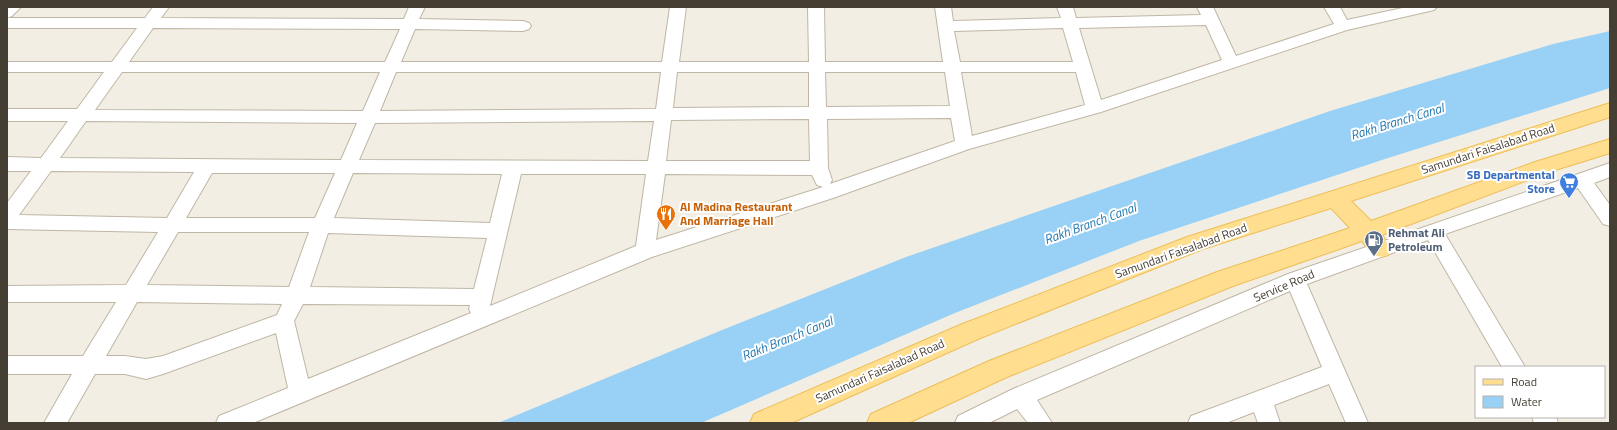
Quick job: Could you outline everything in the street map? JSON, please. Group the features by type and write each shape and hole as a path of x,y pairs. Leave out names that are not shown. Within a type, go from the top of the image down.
{"main road":[{"name":"Samundari Faisalabad Road","path":"763,423 969,332 1195,243 1610,110"},
{"path":"880,423 998,369 1225,279 1374,240 1542,167 1610,146"},
{"path":"1335,198 1374,240"}],"street":[{"path":"7,217 161,7"},
{"path":"645,251 678,7"},
{"path":"816,7 819,168 826,193"},
{"path":"943,7 964,144"},
{"path":"1065,7 1095,108"},
{"path":"1332,7 1343,26"},
{"path":"227,423 645,251 826,193 964,144 1095,108 1232,64 1343,26 1429,7"},
{"path":"9,13 149,24 413,15 523,26"},
{"path":"946,26 1070,23 1208,14 1232,64"},
{"path":"300,392 284,321 296,297 321,225 413,15"},
{"path":"7,67 670,66 1083,68"},
{"path":"7,115 368,117 959,112"},
{"path":"7,164 819,168"},
{"path":"55,423 131,292 207,166"},
{"path":"476,320 513,167"},
{"name":"Service Road","path":"966,423 1021,396 1218,314 1295,280 1374,240 1433,231 1610,170"},
{"path":"1581,179 1610,219"},
{"path":"7,222 171,225 321,225 498,231"},
{"path":"1433,231 1513,366"},
{"path":"1295,280 1357,423"},
{"path":"7,294 131,292 296,297 482,298"},
{"path":"7,365 88,367 125,366 146,369 163,365 284,321"},
{"path":"1198,423 1334,372"},
{"path":"1021,396 1041,423"},
{"path":"1261,399 1269,423"}],"water":[{"name":"Rakh Branch Canal","path":"1610,31 1610,88 1385,159 1139,241 955,313 701,423 498,423 722,330 906,257 1330,111 1553,44"}],"place":[{"name":"SB Departmental Store","path":"1569,199"},
{"name":"Al Madina Restaurant And Marriage Hall","path":"666,231"},
{"name":"Rehmat Ali Petroleum","path":"1374,257"}]}
